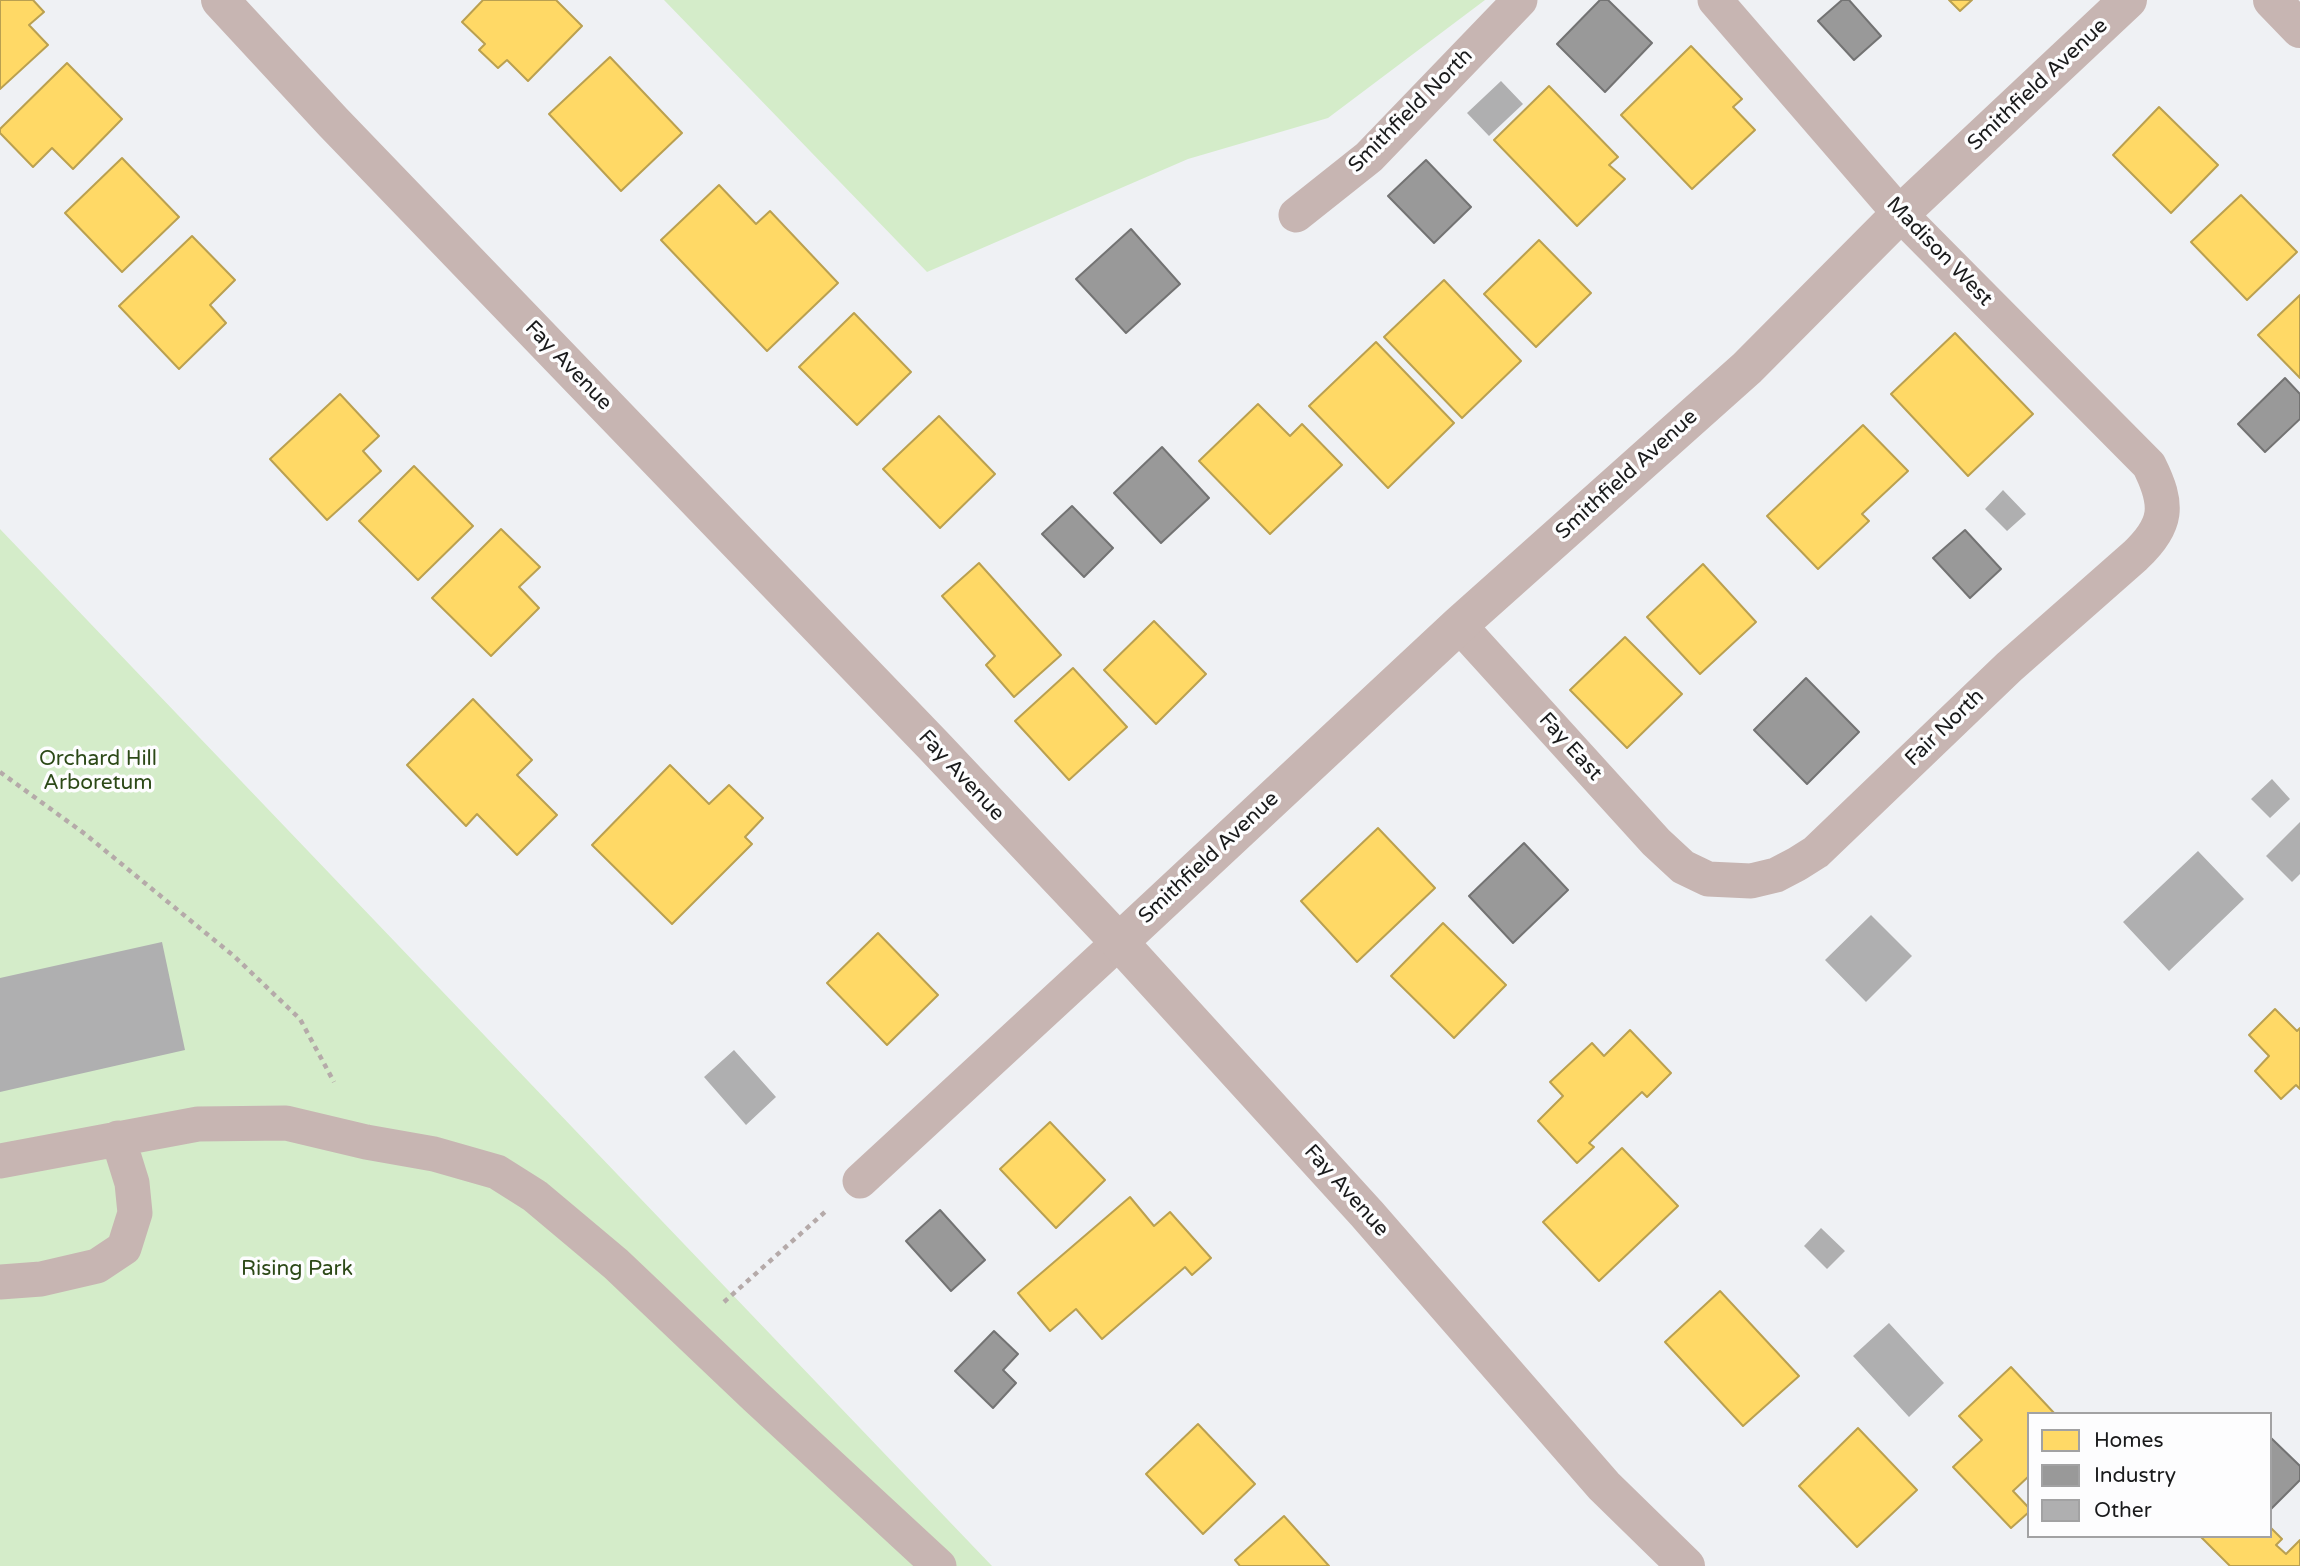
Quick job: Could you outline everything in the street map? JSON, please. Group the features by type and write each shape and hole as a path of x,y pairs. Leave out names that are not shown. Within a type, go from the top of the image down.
{"street":[{"name":"Fay Avenue","path":"220,0 333,122 1119,942 1367,1214 1604,1486 1686,1566"},
{"name":"Smithfield Avenue","path":"1119,942 1460,625 1746,368 1900,214 2128,0"},
{"path":"2272,0 2300,29"}],"lane":[{"name":"Smithfield North","path":"1296,215 1369,157 1520,0"},
{"name":"Madison West","path":"1715,0 1900,214 2149,465 2158,482 2161,501"},
{"name":"Fair North","path":"1683,867 1708,879 1751,881 1776,875 1815,852 2009,667 2153,539 2161,522 2161,501"},
{"name":"Fay East","path":"1460,625 1656,842 1683,867"},
{"path":"860,1181 1119,942"},
{"path":"0,1161 198,1124 286,1122 366,1142 434,1154 496,1172 536,1196 616,1264 939,1566"},
{"path":"0,1282 41,1279 97,1266 124,1248 135,1213 132,1183 118,1138"}],"path":[{"path":"0,772 85,834 235,957 300,1019 366,1142"},
{"path":"689,1333 860,1181"}],"green space":[{"path":"664,0 1485,0 1328,118 1188,159 927,272"},
{"name":"Rising Park","path":"0,529 992,1566 0,1566"}],"building: Homes":[{"path":"0,0 33,0 44,12 29,25 48,45 0,89"},
{"path":"483,0 556,0 582,26 528,81 507,60 498,68 479,50 485,44 462,22"},
{"path":"1949,0 1972,0 1960,11"},
{"path":"1691,46 1742,99 1733,107 1755,130 1692,189 1621,115"},
{"path":"610,57 682,133 621,191 549,114"},
{"path":"67,63 122,119 73,169 52,148 33,167 0,133 0,129"},
{"path":"1549,86 1618,157 1609,165 1625,179 1577,226 1494,140"},
{"path":"2159,107 2218,165 2171,213 2113,155"},
{"path":"122,158 179,217 122,272 65,213"},
{"path":"719,185 756,224 770,211 838,283 767,351 661,240"},
{"path":"2241,195 2297,252 2247,300 2191,242"},
{"path":"192,236 235,280 210,305 226,323 179,369 119,306"},
{"path":"1539,240 1591,293 1536,347 1484,294"},
{"path":"1444,280 1521,361 1462,418 1384,337"},
{"path":"2300,295 2300,378 2258,335"},
{"path":"854,313 911,372 857,425 799,367"},
{"path":"1955,333 2033,414 1968,476 1891,394"},
{"path":"1376,342 1454,423 1388,488 1309,406"},
{"path":"340,394 379,436 363,451 381,471 327,520 270,459"},
{"path":"1258,404 1290,436 1302,424 1342,465 1270,534 1199,461"},
{"path":"939,416 995,474 940,528 883,469"},
{"path":"1863,425 1908,471 1862,514 1869,521 1818,569 1767,516"},
{"path":"414,466 473,526 418,580 359,521"},
{"path":"501,529 540,567 519,587 539,608 491,656 432,598"},
{"path":"979,563 1061,655 1014,697 986,665 995,656 942,596"},
{"path":"1703,564 1756,622 1700,674 1647,617"},
{"path":"1154,621 1206,674 1156,724 1104,670"},
{"path":"1625,637 1682,694 1627,748 1570,690"},
{"path":"1073,668 1127,727 1069,780 1015,721"},
{"path":"473,699 532,760 517,775 557,815 517,855 477,814 466,826 407,765"},
{"path":"670,765 709,804 729,785 763,818 745,837 752,844 672,924 592,845"},
{"path":"1378,828 1435,888 1357,962 1301,901"},
{"path":"1443,923 1506,985 1454,1038 1391,976"},
{"path":"878,933 938,995 887,1045 827,983"},
{"path":"2275,1009 2297,1031 2300,1028 2300,1089 2296,1085 2281,1099 2255,1071 2269,1056 2249,1035"},
{"path":"1630,1030 1671,1073 1647,1097 1642,1092 1589,1143 1594,1147 1577,1163 1538,1121 1563,1096 1550,1082 1592,1043 1604,1056"},
{"path":"1050,1122 1105,1180 1056,1228 1000,1169"},
{"path":"1622,1148 1678,1206 1599,1281 1543,1222"},
{"path":"1130,1197 1154,1226 1170,1212 1211,1258 1192,1275 1185,1267 1102,1339 1076,1309 1050,1331 1018,1293"},
{"path":"1720,1291 1799,1376 1743,1426 1665,1342"},
{"path":"2011,1367 2053,1412 2027,1412 2027,1478 2013,1491 2027,1506 2027,1514 2011,1528 1953,1467 1982,1440 1959,1416"},
{"path":"1198,1424 1255,1484 1203,1534 1146,1474"},
{"path":"1858,1428 1917,1490 1857,1547 1799,1486"},
{"path":"1284,1516 1329,1566 1240,1566 1235,1560"},
{"path":"2272,1529 2282,1539 2276,1545 2286,1554 2300,1540 2300,1566 2230,1566 2202,1538 2272,1538"}],"building: Industry":[{"path":"1600,0 1608,0 1652,43 1605,92 1557,44"},
{"path":"1842,0 1849,0 1881,36 1854,60 1818,21"},
{"path":"1426,160 1471,207 1434,243 1388,196"},
{"path":"1131,229 1180,284 1126,333 1076,279"},
{"path":"2285,378 2300,394 2300,419 2265,452 2238,424"},
{"path":"1162,447 1209,498 1161,543 1114,493"},
{"path":"1072,506 1113,548 1084,577 1042,534"},
{"path":"1965,530 2001,569 1970,598 1933,558"},
{"path":"1806,678 1859,732 1807,784 1754,730"},
{"path":"1524,843 1568,890 1513,943 1469,896"},
{"path":"940,1210 985,1260 951,1291 906,1241"},
{"path":"994,1331 1018,1354 1003,1370 1016,1383 993,1408 955,1371"},
{"path":"2272,1439 2300,1466 2300,1480 2272,1508"}],"building: Other":[{"path":"1501,81 1523,104 1489,136 1467,113"},
{"path":"2003,490 2026,514 2007,531 1985,509"},
{"path":"2272,779 2290,799 2270,818 2251,799"},
{"path":"2300,822 2300,874 2292,882 2266,856"},
{"path":"2198,851 2244,899 2169,971 2123,922"},
{"path":"1871,915 1912,956 1866,1002 1825,960"},
{"path":"162,942 185,1050 0,1092 0,978"},
{"path":"734,1050 776,1097 746,1125 704,1077"},
{"path":"1821,1228 1845,1251 1827,1269 1804,1246"},
{"path":"1889,1323 1944,1383 1909,1417 1853,1356"}],"park label":[{"name":"Orchard Hill Arboretum","path":"98,771"}]}
